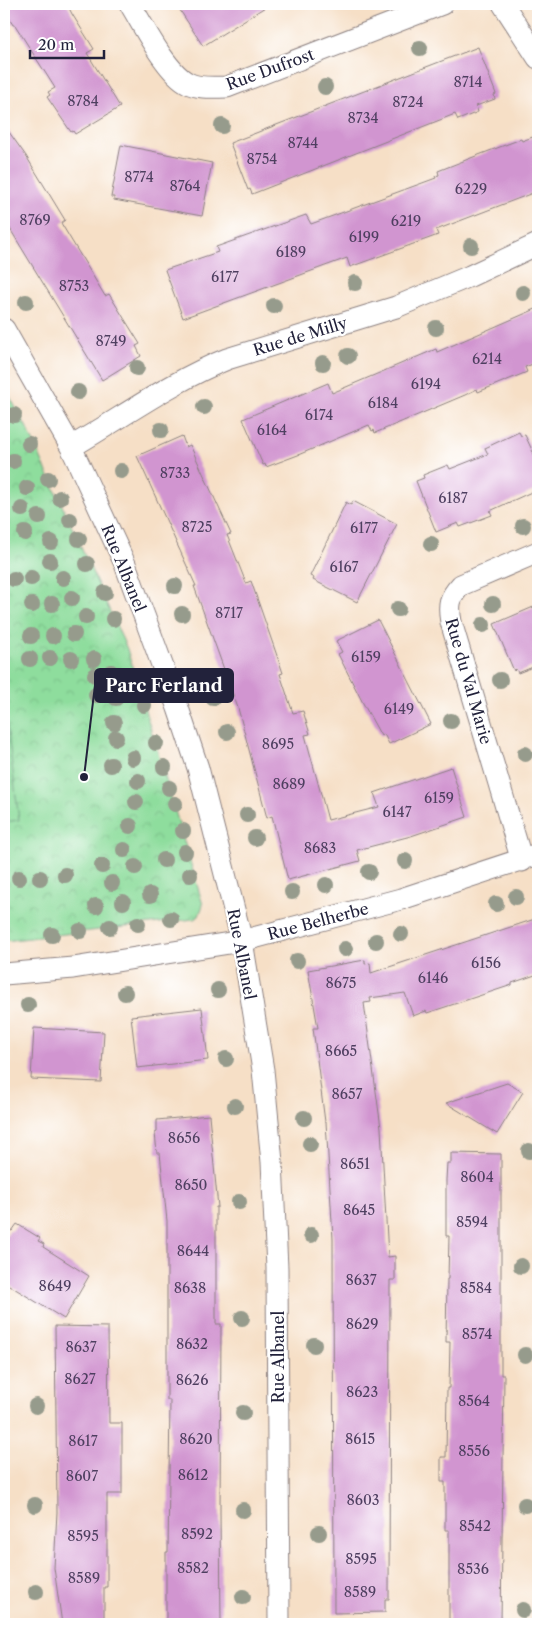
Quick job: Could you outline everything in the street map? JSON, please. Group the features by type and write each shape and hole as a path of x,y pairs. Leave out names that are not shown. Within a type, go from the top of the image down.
{"street":[{"name":"Rue Dufrost","path":"130,4 173,72 188,83 207,87 227,87 442,4"},
{"path":"503,4 538,58"},
{"name":"Rue de Milly","path":"71,446 180,381 208,367 237,356 396,307 470,276 538,244"},
{"name":"Rue Albanel","path":"4,329 71,446 125,564 198,768 242,941 263,1070 275,1216 279,1624"},
{"name":"Rue du Val Marie","path":"530,858 451,622 448,608 452,595 461,585 538,552"},
{"name":"Rue Belherbe","path":"4,974 73,968 242,941 401,899 530,858"}],"green space":[{"path":"4,386 27,428 127,649 203,905 199,916 194,919 4,941"},
{"path":"4,702 19,820 4,822"}],"building":[{"path":"4,4 67,4 94,49 87,53 120,107 75,134 73,131 71,132 47,97 50,95 48,92 55,88 15,25 13,25 4,10"},
{"path":"176,4 270,4 203,46"},
{"path":"478,47 496,94 494,95 495,99 476,106 478,112 458,120 455,114 252,194 250,189 248,190 230,143"},
{"path":"4,125 26,156 65,220 61,223 105,296 109,294 140,344 136,346 141,356 102,380 4,219"},
{"path":"538,135 538,191 436,230 438,235 350,267 347,258 183,318 165,270 218,252 216,247 306,215 311,224 436,178 435,176 439,175 438,171 476,156 521,139 522,141"},
{"path":"121,145 212,163 202,216 114,200 114,197 111,197"},
{"path":"538,308 538,362 525,367 527,372 478,392 477,389 375,433 369,425 298,455 266,467 265,464 263,465 243,419 328,383 332,393 436,349 437,352"},
{"path":"519,432 521,436 525,435 538,463 538,489 490,511 492,515 460,527 458,523 436,532 416,481 424,478 423,475 448,465 450,469 488,454 485,448"},
{"path":"182,436 186,447 190,445 231,534 227,535 246,583 251,581 283,673 280,674 293,713 303,711 310,734 305,735 328,820 379,807 374,793 451,767 467,817 411,836 357,850 360,861 288,880 272,816 267,818 238,708 194,586 196,586 137,456"},
{"path":"353,501 397,524 357,602 313,580 314,578 310,576 346,502 351,505"},
{"path":"538,605 538,665 518,673 516,669 514,671 494,624"},
{"path":"378,620 431,724 389,744 384,734 381,736 364,705 338,654 342,652 336,641"},
{"path":"538,918 538,974 512,983 512,985 413,1016 405,993 370,998 371,1002 364,1003 381,1128 388,1257 395,1256 395,1280 390,1280 389,1599 385,1599 385,1612 334,1613 333,1239 326,1122 313,1028 318,1028 308,970 365,960 365,964 370,963 371,973"},
{"path":"202,1008 208,1060 137,1068 131,1016"},
{"path":"34,1028 104,1032 101,1082 31,1079"},
{"path":"507,1083 523,1092 497,1134 446,1103"},
{"path":"209,1115 218,1207 216,1207 216,1324 221,1324 221,1624 166,1624 170,1400 167,1400 167,1221 160,1153 157,1153 155,1133 157,1132 157,1120"},
{"path":"451,1153 501,1154 501,1375 504,1375 501,1624 449,1624 449,1530 445,1530 445,1482 441,1482 441,1457 446,1457 447,1388 449,1388 450,1342 446,1342 449,1236 446,1236 446,1180 447,1163 451,1163"},
{"path":"17,1224 40,1238 38,1241 44,1244 43,1247 89,1276 64,1319 4,1282 4,1240 10,1230 12,1231"},
{"path":"55,1326 108,1327 109,1423 122,1423 122,1494 107,1494 107,1587 104,1587 104,1624 62,1624 54,1568 57,1512"}],"place":[{"name":"Parc Ferland","path":"84,777"}]}
